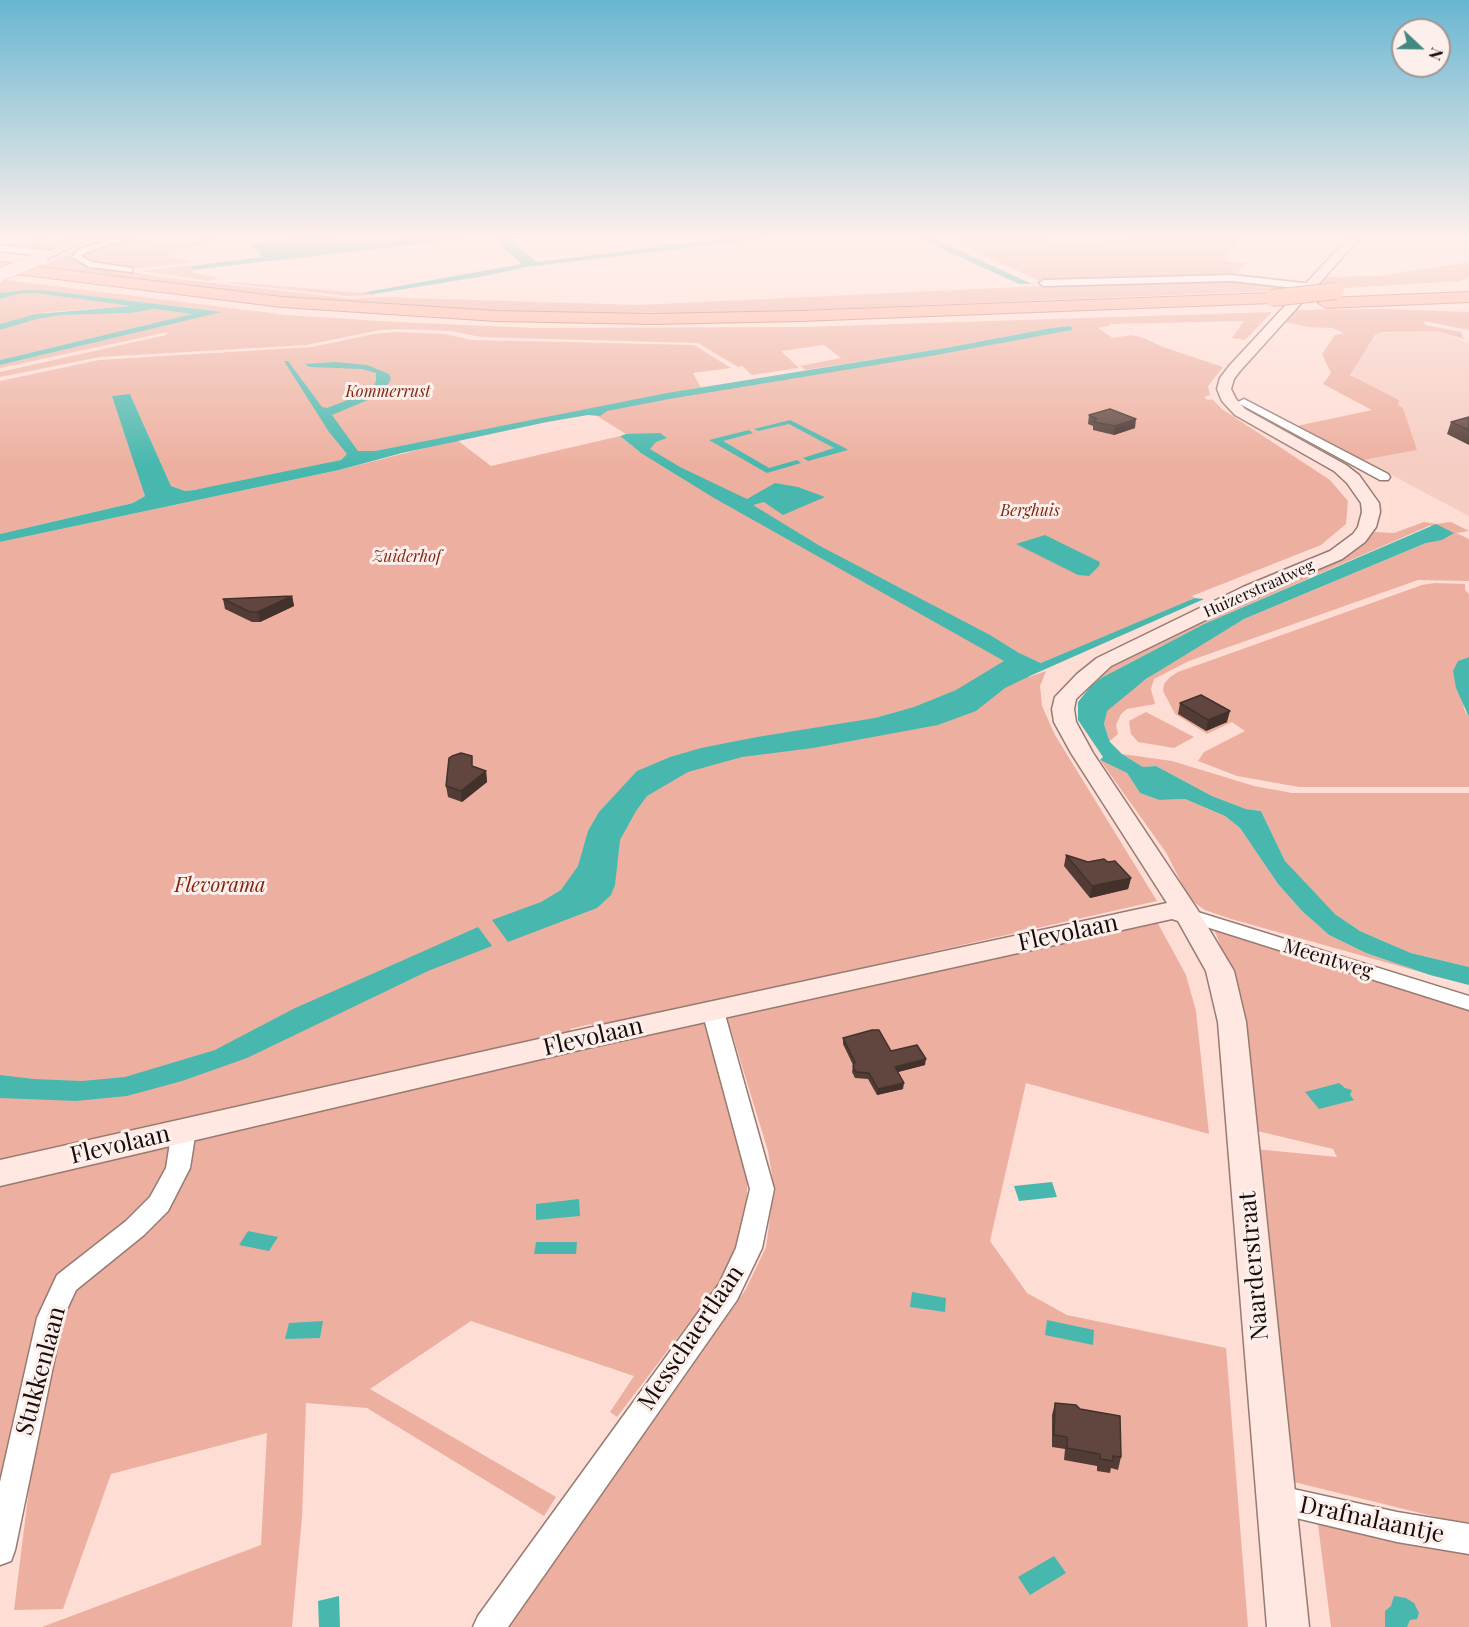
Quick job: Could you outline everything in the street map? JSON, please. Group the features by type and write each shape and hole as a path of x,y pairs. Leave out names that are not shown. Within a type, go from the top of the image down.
{"highway":[{"path":"337,314 542,324 652,325 784,323 984,314"},
{"path":"484,314 562,317 855,314"}],"street":[{"name":"Huizerstraatweg","path":"1188,915 1071,732 1065,722 1063,709 1066,697 1104,662 1250,591 1345,549 1367,527 1371,512 1367,497 1353,479 1340,468 1258,424 1233,406 1226,397 1224,385 1235,368 1286,314"},
{"path":"1244,402 1384,477 1353,479"},
{"path":"1280,435 1298,432"},
{"name":"Flevolaan","path":"0,1173 712,1011 1154,914 1173,910 1188,915"},
{"name":"Meentweg","path":"1188,915 1469,1003"},
{"name":"Naarderstraat","path":"1188,915 1220,971 1232,1022 1288,1627"},
{"name":"Messchaertlaan","path":"489,1627 728,1292 749,1248 762,1189 712,1011"},
{"name":"Stukkenlaan","path":"0,1550 50,1318 66,1283 135,1228 159,1204 177,1168 184,1130"},
{"name":"Drafnalaantje","path":"1275,1499 1397,1527 1469,1539"}],"shaded area":[{"path":"1437,331 1469,343 1469,516 1363,460 1416,450 1397,405 1397,399 1354,378 1350,373 1377,333"}],"green space":[{"path":"0,314 39,314 0,324"},
{"path":"193,314 0,360 0,330 37,319 62,315"},
{"path":"212,314 278,314 535,328 805,327 1270,314 1245,340 1232,338 1244,321 1109,324 1110,326 1099,329 1113,338 1131,335 1141,337 1163,347 1223,367 1208,386 1210,395 1204,397 1208,400 1212,399 1222,409 1330,480 1348,501 1346,524 1321,545 1192,596 1195,598 1163,613 1042,663 1030,658 1029,677 1046,671 1040,686 1042,706 1055,735 1157,901 595,1028 591,1024 570,1029 572,1033 0,1164 0,542 339,470 457,440 491,466 620,436 641,453 626,434 589,411 1072,330 1071,326 1051,328 951,347 806,370 800,366 841,358 824,345 781,351 799,368 752,375 742,366 738,367 698,343 480,337 452,331 399,329 380,330 306,345 100,357 0,377 0,372 166,335 168,332 0,368 0,365"},
{"path":"1290,314 1469,314 1469,330 1424,321 1425,325 1461,332 1464,339 1437,331 1382,332 1375,335 1350,375 1399,400 1398,405 1403,408 1417,450 1363,460 1297,426 1372,410 1323,384 1331,373 1322,354 1335,335 1344,333 1332,328 1308,327 1284,322"},
{"name":"Kommerrust","path":"396,332 445,334 471,340 694,345 731,368 693,373 701,388 360,454 329,432 348,454 342,460 185,491 171,486 130,394 145,496 133,503 0,534 0,381 99,360 312,347 374,334"},
{"path":"1424,522 1436,524 1451,522 1469,531 1456,533 1469,539 1469,581 1418,580 1189,661 1154,679 1151,689 1155,704 1127,709 1121,714 1116,725 1118,734 1110,741 1104,724 1106,711 1172,661 1244,619 1426,543 1431,525 1204,624 1101,678 1096,675 1125,656 1354,550 1375,532 1394,533"},
{"path":"1465,584 1465,590 1469,594 1469,657 1458,661 1464,709 1469,717 1469,787 1299,787 1237,776 1198,761 1204,752 1245,731 1232,722 1207,734 1175,714 1163,691 1164,684 1170,677 1178,672 1422,585"},
{"path":"1146,712 1194,737 1174,748 1138,742 1131,734 1129,721"},
{"path":"1122,754 1172,761 1254,786 1292,793 1469,793 1469,967 1411,953 1360,931 1335,914 1285,861 1261,811 1246,809 1212,796 1156,766 1143,767"},
{"path":"1100,760 1127,773 1140,793 1159,800 1185,799 1225,816 1240,828 1278,884 1302,911 1329,935 1366,953 1424,973 1205,910 1189,899 1167,854"},
{"path":"1156,920 1186,975 1196,1011 1209,1134 1026,1083 990,1241 1027,1293 1067,1315 1226,1348 1248,1627 500,1627 588,1510 746,1289 766,1247 774,1187 768,1151 727,1017"},
{"path":"1214,929 1469,1003 1469,1525 1294,1482 1275,1304 1255,1149 1337,1157 1333,1149 1253,1130 1236,986"},
{"path":"705,1023 709,1027 747,1176 747,1209 742,1233 726,1274 617,1417 610,1412 634,1376 471,1321 370,1389 556,1497 544,1516 367,1408 306,1403 302,1517 292,1627 42,1627 261,1545 267,1433 111,1474 63,1609 14,1610 35,1440 65,1309 81,1283 189,1163 196,1138 672,1028"},
{"path":"169,1144 166,1171 146,1209 63,1278 0,1485 0,1184"},
{"path":"1317,1517 1469,1546 1469,1627 1331,1627"}],"water":[{"path":"36,314 100,314 62,315 37,319 0,330 0,324"},
{"path":"192,314 214,314 0,365 0,360"},
{"path":"1071,326 1072,330 936,355 669,399 607,411 600,416 588,415 547,422 402,453 339,470 0,542 0,534 133,503 145,496 112,396 130,394 171,486 185,491 341,460 347,454 329,432 284,361 288,361 322,407 327,408 371,391 376,381 376,373 362,369 309,367 305,364 335,362 367,365 389,374 391,379 382,394 332,415 358,451 375,451 667,393"},
{"path":"790,420 848,450 808,461 803,458 834,448 789,424 758,431 754,429"},
{"path":"749,430 753,433 723,441 769,468 797,460 801,463 767,473 709,440"},
{"path":"660,433 667,438 656,442 650,449 680,467 747,499 775,483 798,487 825,497 783,515 764,502 753,505 820,546 1041,663 1195,598 1204,599 1032,675 1005,688 976,711 938,725 813,748 742,757 688,772 647,796 636,811 620,840 615,885 611,895 597,908 508,942 492,920 541,902 561,890 578,866 588,831 599,812 637,771 670,757 701,748 875,718 914,707 956,690 1004,661 714,498 641,453 620,436"},
{"path":"1436,524 1454,533 1442,540 1426,543 1244,619 1146,679 1107,711 1104,724 1110,742 1122,754 1143,767 1156,766 1212,796 1246,809 1261,811 1285,861 1335,914 1360,931 1411,953 1469,967 1469,985 1430,975 1366,953 1329,935 1302,911 1278,884 1240,828 1225,816 1185,799 1159,800 1140,793 1127,773 1100,760 1103,757 1078,720 1078,702 1101,678 1204,624"},
{"path":"1045,535 1100,562 1099,566 1089,576 1078,575 1016,544"},
{"path":"1469,657 1469,717 1456,688 1453,671 1458,661"},
{"path":"478,927 492,946 428,971 247,1058 182,1081 127,1096 76,1101 0,1098 0,1075 82,1081 125,1077 215,1050 293,1009"},
{"path":"1339,1083 1352,1090 1350,1095 1354,1100 1319,1109 1305,1092"},
{"path":"1052,1182 1057,1197 1019,1201 1014,1186"},
{"path":"579,1199 580,1216 536,1220 536,1204"},
{"path":"248,1231 278,1237 269,1251 239,1245"},
{"path":"536,1242 577,1242 576,1254 534,1254"},
{"path":"912,1292 946,1298 945,1312 910,1307"},
{"path":"1047,1320 1094,1330 1093,1345 1045,1335"},
{"path":"323,1321 320,1338 285,1339 289,1323"},
{"path":"1054,1556 1066,1573 1030,1595 1018,1577"},
{"path":"339,1596 340,1627 319,1627 318,1601"},
{"path":"1394,1596 1406,1598 1414,1603 1419,1613 1417,1619 1410,1620 1407,1627 1385,1627 1385,1611 1391,1606"}],"building":[{"path":"1110,409 1136,419 1115,426 1094,422 1097,419 1089,415"},
{"path":"1469,417 1469,430 1451,422"},
{"path":"292,596 258,612 250,612 223,599"},
{"path":"1201,695 1230,711 1208,720 1180,703"},
{"path":"461,753 472,756 472,766 486,771 461,791 446,786 449,758"},
{"path":"1066,855 1088,862 1104,859 1108,862 1115,861 1131,878 1092,886"},
{"path":"879,1030 891,1051 917,1045 926,1059 895,1067 904,1083 878,1089 869,1073 856,1072 853,1066 855,1062 843,1038"},
{"path":"1055,1403 1076,1405 1080,1409 1120,1416 1121,1457 1113,1456 1113,1461 1100,1459 1100,1454 1067,1448 1067,1437 1054,1435"}],"park label":[{"name":"Berghuis","path":"1030,511"},
{"name":"Zuiderhof","path":"407,557"},
{"name":"Flevorama","path":"220,886"}]}
